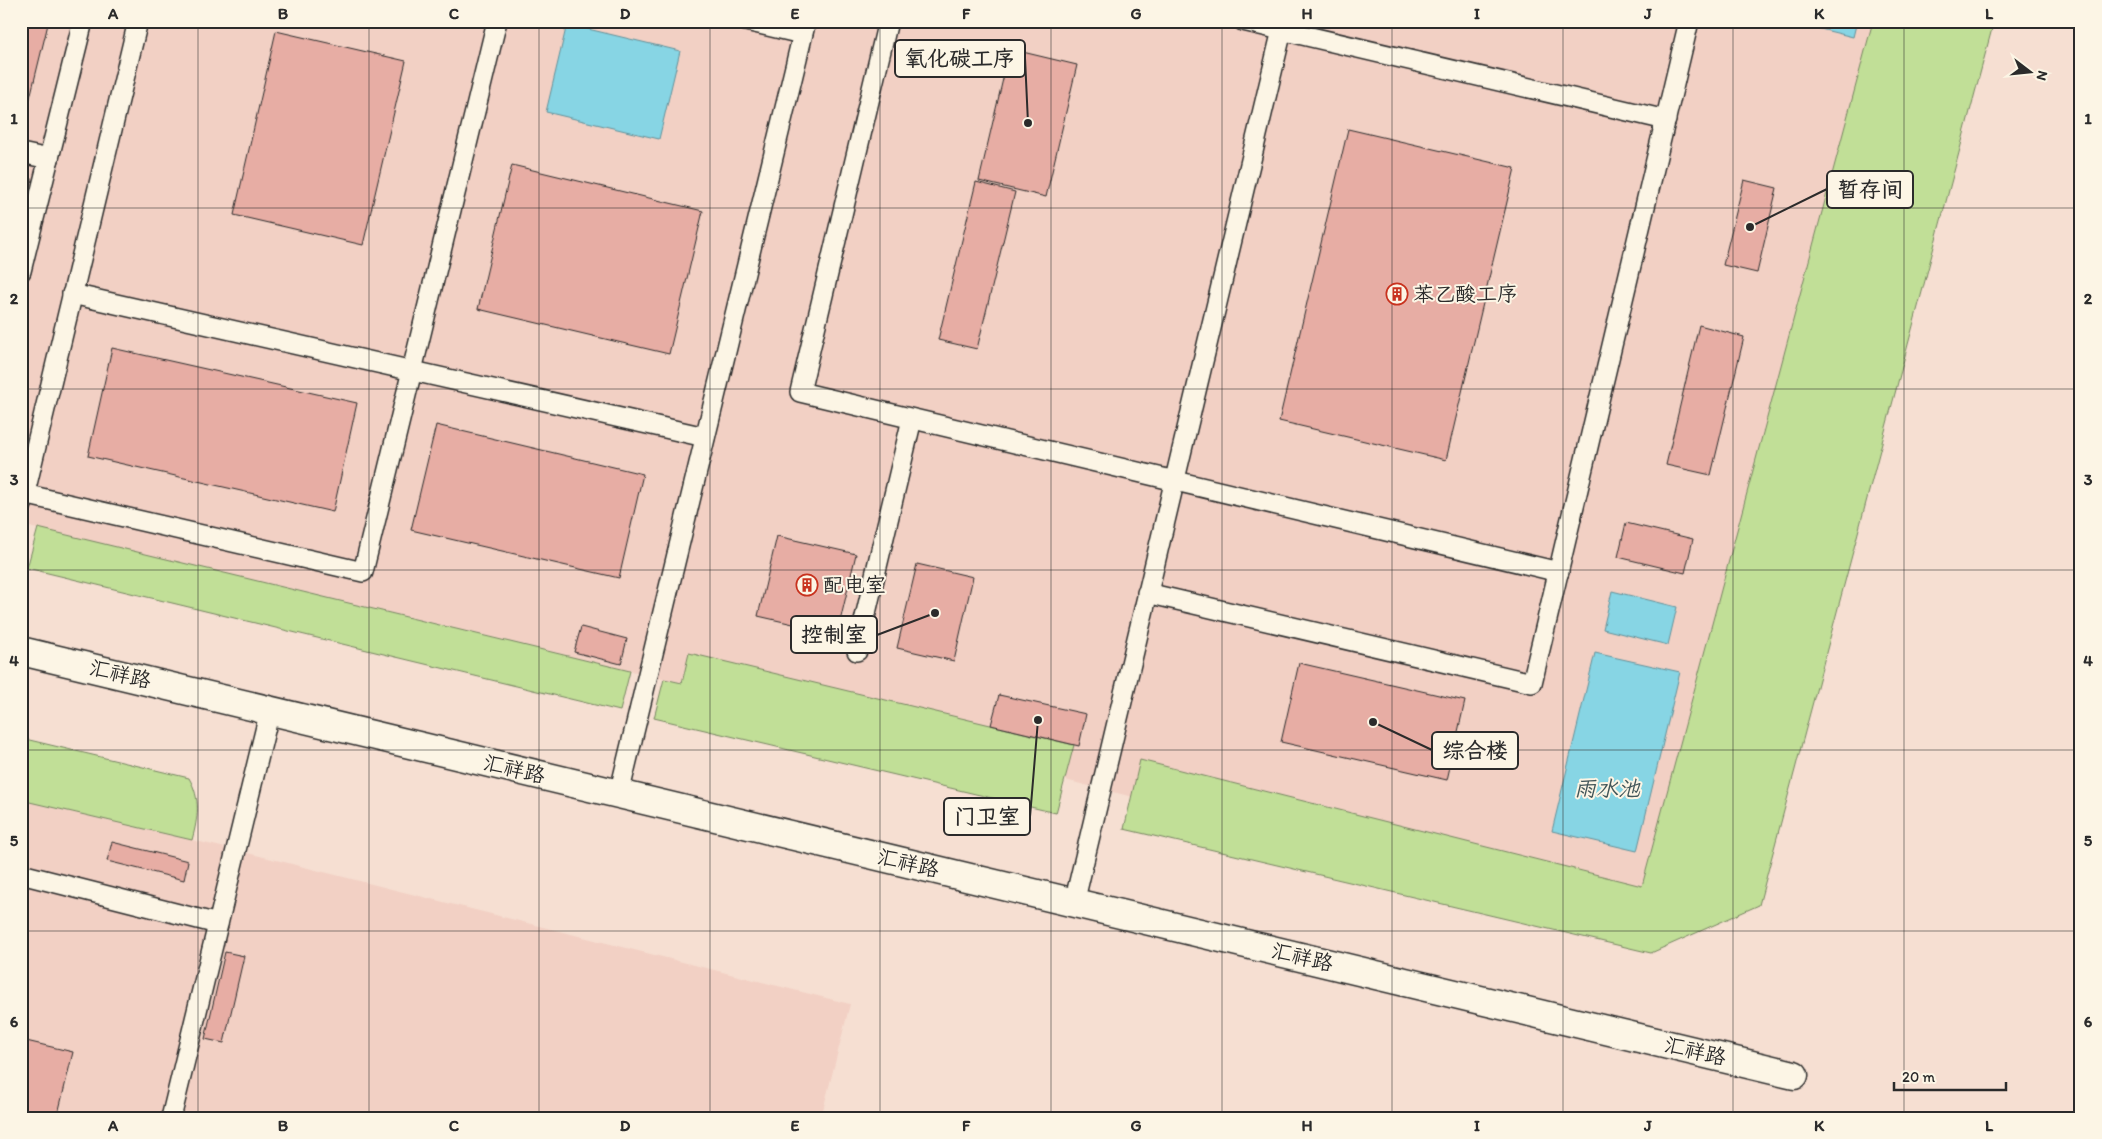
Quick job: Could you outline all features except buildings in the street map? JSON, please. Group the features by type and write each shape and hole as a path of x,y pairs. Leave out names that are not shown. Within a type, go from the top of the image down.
{"main road":[{"name":"汇祥路","path":"21,651 1794,1075"}],"lane":[{"path":"21,271 83,21"},
{"path":"138,21 23,500 363,572 497,21"},
{"path":"619,794 804,28 746,21"},
{"path":"888,21 800,392 1558,572"},
{"path":"1243,21 1666,120"},
{"path":"1147,593 1532,683 1689,21"},
{"path":"1074,903 1282,30"},
{"path":"21,152 49,159"},
{"path":"72,294 705,437"},
{"path":"857,651 912,419"},
{"path":"171,1118 270,710"},
{"path":"21,874 218,924"}],"shaded area":[{"path":"21,21 1918,21 1674,934 682,683 21,525"},
{"path":"21,800 268,858 850,1004 821,1118 21,1118"}],"green space":[{"path":"1873,21 1994,21 1759,905 1651,953 1124,829 1140,760 1642,886"},
{"path":"38,528 630,671 620,711 27,568"},
{"path":"689,653 1074,745 1056,813 654,718 664,679 682,683"},
{"path":"21,738 189,778 197,801 196,824 192,840 21,800"}],"water":[{"path":"1801,21 1857,21 1853,37 1800,24"},
{"path":"567,24 680,51 659,139 546,112"},
{"path":"1612,591 1677,607 1668,645 1603,629"},
{"name":"雨水池","path":"1595,653 1680,672 1637,851 1552,831"}],"place":[{"name":"氧化碳工序","path":"1028,123"},
{"name":"暂存间","path":"1750,227"},
{"name":"苯乙酸工序","path":"1397,294"},
{"name":"配电室","path":"807,585"},
{"name":"控制室","path":"935,613"},
{"name":"门卫室","path":"1038,720"},
{"name":"综合楼","path":"1373,722"}]}
